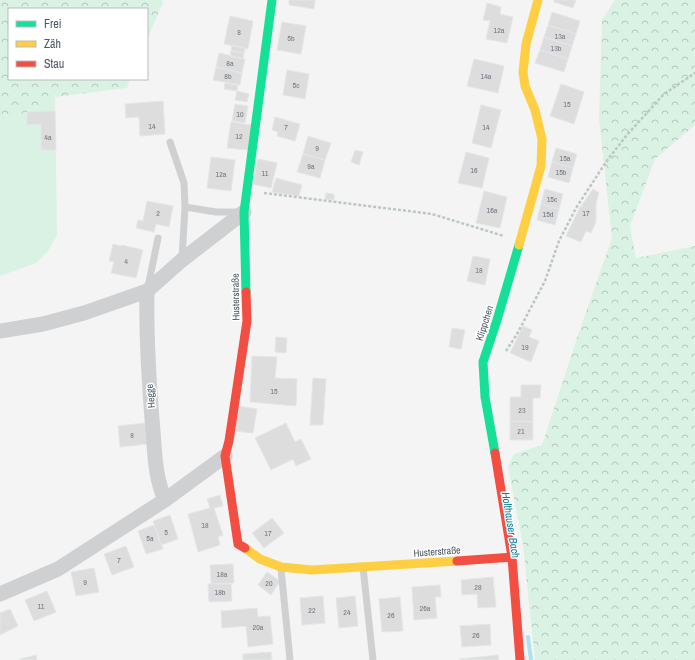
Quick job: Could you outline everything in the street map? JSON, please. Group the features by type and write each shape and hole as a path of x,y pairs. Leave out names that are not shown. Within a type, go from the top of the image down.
{"street":[{"name":"Husterstraße","path":"272,0 244,212 247,321 229,441 225,456 238,544 260,559 281,567 312,570 512,557"},
{"name":"Klippchen","path":"520,660 512,557 485,397 483,362 520,242 541,166 542,139 535,110 525,86 523,72 526,44 538,0"},
{"path":"0,331 42,324 84,313 147,290 182,260 244,212"},
{"name":"Hegge","path":"147,290 149,388 157,478 165,500"},
{"path":"0,594 58,569 165,500 225,456"}],"lane":[{"path":"170,142 184,183 186,207 182,260"},
{"path":"186,207 216,212 244,212"},
{"path":"147,290 158,238"},
{"path":"281,567 290,660"},
{"path":"363,567 374,660"}],"path":[{"path":"483,362 498,361 517,334 545,281 559,242 576,208 606,162 626,136 664,94 695,73"},
{"path":"246,191 432,214 520,242"}],"green space":[{"path":"0,0 162,0 163,2 148,38 148,8 8,8 8,80 130,80 127,88 55,97 27,112 0,122"},
{"path":"615,0 695,0 695,125 655,159 630,226 636,258 695,246 695,660 535,660 523,545 508,466 514,454 542,445 612,238 599,119 602,20"},
{"path":"55,97 57,235 48,251 36,263 0,276 0,122 27,112"}],"building":[{"path":"289,0 315,0 314,9 289,5"},
{"path":"554,0 576,0 573,8 554,2"},
{"path":"487,3 501,7 500,14 513,17 507,43 486,39 490,21 483,20"},
{"path":"552,12 580,21 576,34 548,25"},
{"path":"230,16 253,21 248,49 224,44"},
{"path":"282,22 306,26 301,54 277,50"},
{"path":"548,25 576,34 572,46 544,37"},
{"path":"544,37 572,46 568,59 540,50"},
{"path":"232,45 245,48 244,53 231,51"},
{"path":"540,50 568,59 564,72 535,63"},
{"path":"231,51 244,53 243,59 230,56"},
{"path":"219,53 245,59 242,73 216,67"},
{"path":"474,59 504,66 498,93 467,86"},
{"path":"216,67 242,73 240,85 213,80"},
{"path":"287,70 309,74 305,99 283,95"},
{"path":"225,83 238,85 237,91 224,89"},
{"path":"561,84 584,92 574,124 550,116"},
{"path":"237,91 249,94 247,102 235,100"},
{"path":"163,101 165,134 140,136 139,117 126,118 125,104"},
{"path":"235,104 248,106 245,123 232,121"},
{"path":"481,105 501,110 491,148 472,143"},
{"path":"55,111 56,150 41,150 41,124 27,125 27,112"},
{"path":"275,117 300,124 295,141 277,136 278,132 272,130"},
{"path":"231,122 251,125 248,150 227,148"},
{"path":"308,136 331,143 325,160 303,154"},
{"path":"556,148 577,154 573,168 552,162"},
{"path":"355,150 363,152 359,165 351,162"},
{"path":"466,152 489,158 482,188 458,183"},
{"path":"303,154 325,160 320,178 297,172"},
{"path":"211,157 235,160 231,191 207,188"},
{"path":"258,159 277,163 271,188 252,184"},
{"path":"552,162 573,168 569,183 548,177"},
{"path":"276,178 302,185 299,196 272,192"},
{"path":"545,189 563,194 559,209 541,204"},
{"path":"593,189 599,193 596,203 596,222 591,233 586,231 581,242 566,236 579,209"},
{"path":"484,191 507,197 500,228 476,223"},
{"path":"326,193 334,194 334,200 325,199"},
{"path":"147,201 173,206 169,227 156,224 154,232 136,228 138,220 143,221"},
{"path":"541,204 559,209 555,225 537,220"},
{"path":"113,244 143,250 136,278 111,273 114,262 109,261"},
{"path":"473,256 490,259 485,285 467,281"},
{"path":"523,326 532,330 529,337 539,341 531,362 510,353"},
{"path":"452,328 465,330 461,349 449,347"},
{"path":"276,337 287,338 286,353 275,352"},
{"path":"252,356 277,357 275,378 297,379 296,406 250,402"},
{"path":"313,378 326,379 323,425 310,425"},
{"path":"521,385 541,385 540,398 533,398 533,422 510,421 510,397 521,397"},
{"path":"239,406 257,409 253,433 235,431"},
{"path":"510,421 533,422 533,440 510,440"},
{"path":"145,423 147,444 120,447 118,426"},
{"path":"286,423 295,442 301,439 311,459 296,466 293,459 271,470 255,438"},
{"path":"220,495 223,506 214,508 223,535 218,537 220,545 198,552 188,514 210,508 207,499"},
{"path":"170,515 178,539 161,545 153,521"},
{"path":"272,518 284,533 264,548 252,533"},
{"path":"154,525 163,549 146,554 138,531"},
{"path":"126,546 134,567 112,575 104,554"},
{"path":"233,564 234,583 211,584 210,565"},
{"path":"94,568 99,592 76,596 71,572"},
{"path":"267,572 280,581 271,595 258,585"},
{"path":"493,577 496,607 478,608 477,594 462,595 461,580"},
{"path":"208,584 231,584 232,601 209,602"},
{"path":"440,585 441,597 435,597 437,618 414,620 412,587"},
{"path":"47,591 56,612 34,621 25,600"},
{"path":"323,596 325,623 302,625 300,598"},
{"path":"355,596 358,626 339,628 336,598"},
{"path":"400,597 403,631 382,632 379,599"},
{"path":"257,608 258,617 270,616 273,644 248,647 246,626 222,628 221,611"},
{"path":"10,609 18,626 0,635 0,613"},
{"path":"490,624 491,645 462,647 460,626"},
{"path":"271,652 272,660 243,660 243,654"},
{"path":"36,655 37,660 20,660 20,659"},
{"path":"498,655 499,660 460,660 460,659"}],"waterway":[{"name":"Holthauser Bach","path":"528,637 531,660"}],"traffic: fast":[{"path":"246,292 244,212 272,0"},
{"path":"495,453 485,397 483,362 519,245"}],"traffic: slow":[{"path":"519,245 541,166 542,139 535,110 525,86 523,72 526,44 538,0"},
{"path":"245,548 260,559 281,567 312,570 457,561"}],"traffic: jam":[{"path":"245,548 238,544 225,456 229,441 247,321 246,292"},
{"path":"495,453 512,557 520,660"},
{"path":"457,561 512,557"}]}
